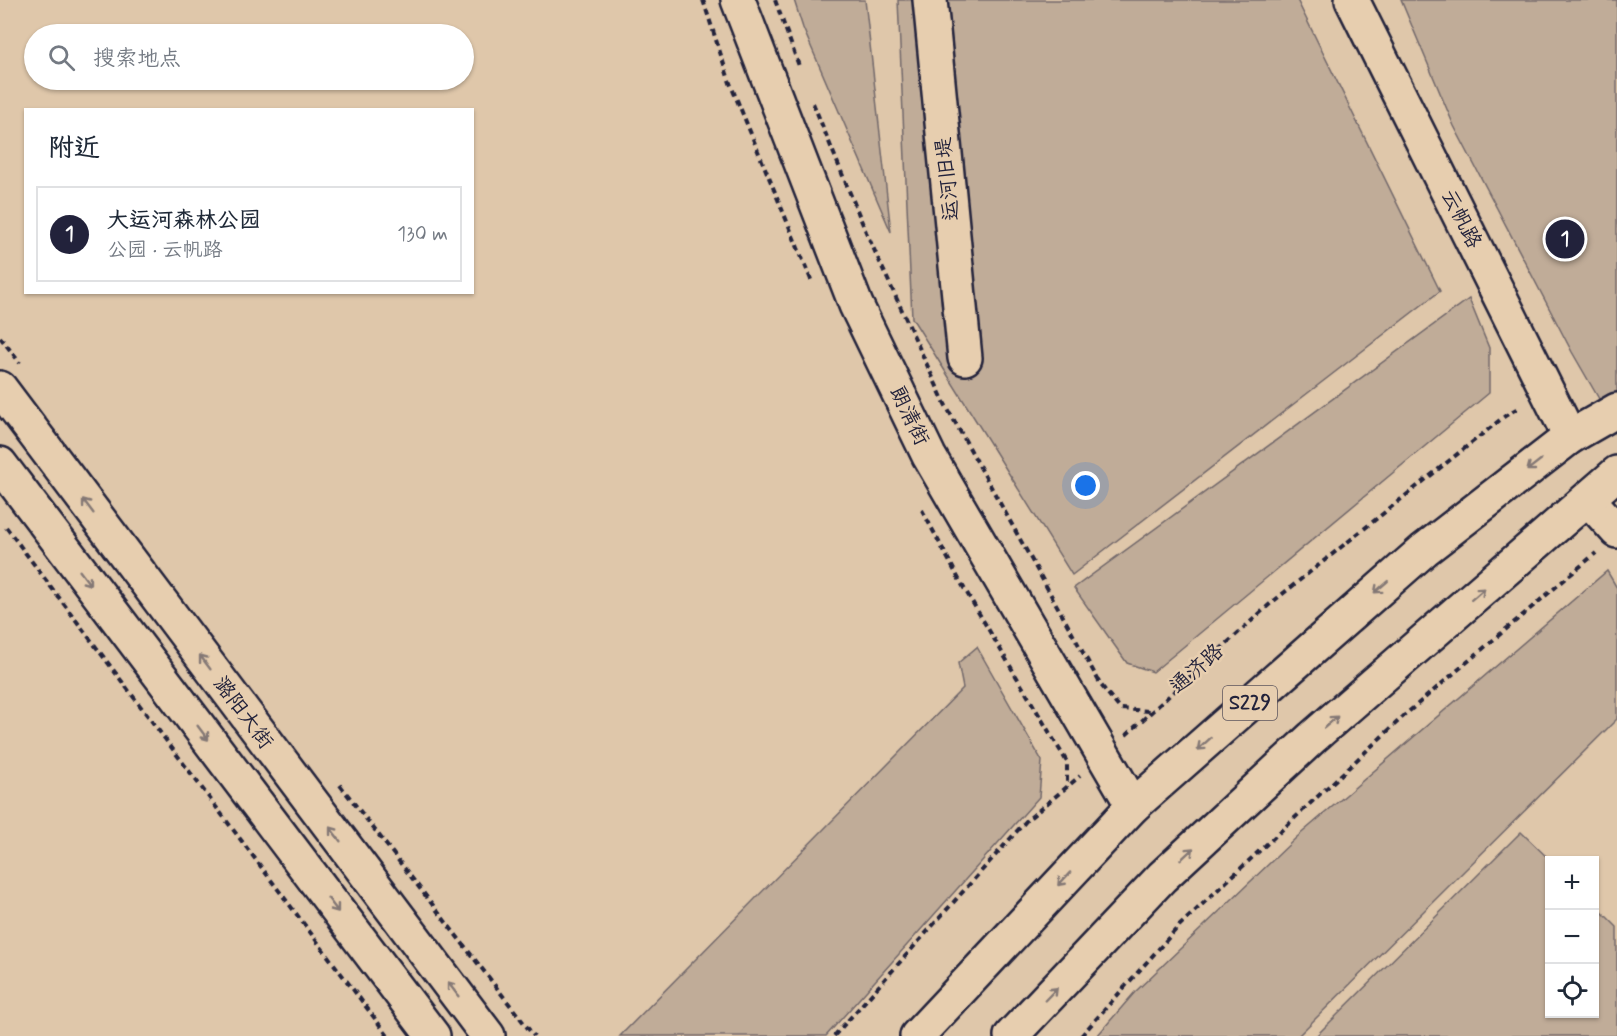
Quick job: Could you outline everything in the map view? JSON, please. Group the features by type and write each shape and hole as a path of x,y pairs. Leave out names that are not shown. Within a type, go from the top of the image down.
{"main road":[{"name":"朗清街","path":"738,0 856,305 929,456 1133,807"},
{"name":"运河旧堤","path":"930,0 965,358"},
{"name":"云帆路","path":"1352,0 1570,437"},
{"name":"潞阳大街","path":"0,388 488,1036"},
{"name":"S229","path":"916,1036 1133,807 1424,550 1570,437 1617,410"},
{"path":"0,464 433,1036"},
{"path":"1011,1036 1162,877 1313,737 1589,500 1617,473"},
{"path":"1589,500 1609,539"}],"path":[{"name":"通济路","path":"834,1036 1026,821 1102,757 1270,604 1505,416 1547,392"},
{"path":"0,519 388,1036"},
{"path":"1081,1036 1179,926 1407,713 1609,539"}],"shaded area":[{"path":"794,0 865,0 891,232 803,28"},
{"path":"898,0 1297,0 1440,291 1072,575 912,318"},
{"path":"1401,0 1617,0 1617,430 1572,352 1454,126"},
{"path":"1469,299 1489,348 1489,393 1153,672 1127,663 1074,588"},
{"path":"1607,571 1617,588 1617,719 1298,1036 1097,1036 1135,992 1297,837"},
{"path":"977,647 1042,761 1039,797 826,1036 620,1036 963,688 958,663"},
{"path":"1521,832 1546,856 1545,1018 1599,1018 1599,909 1617,927 1617,1036 1316,1036"}],"place":[{"name":"大运河森林公园","path":"1565,239"}]}
